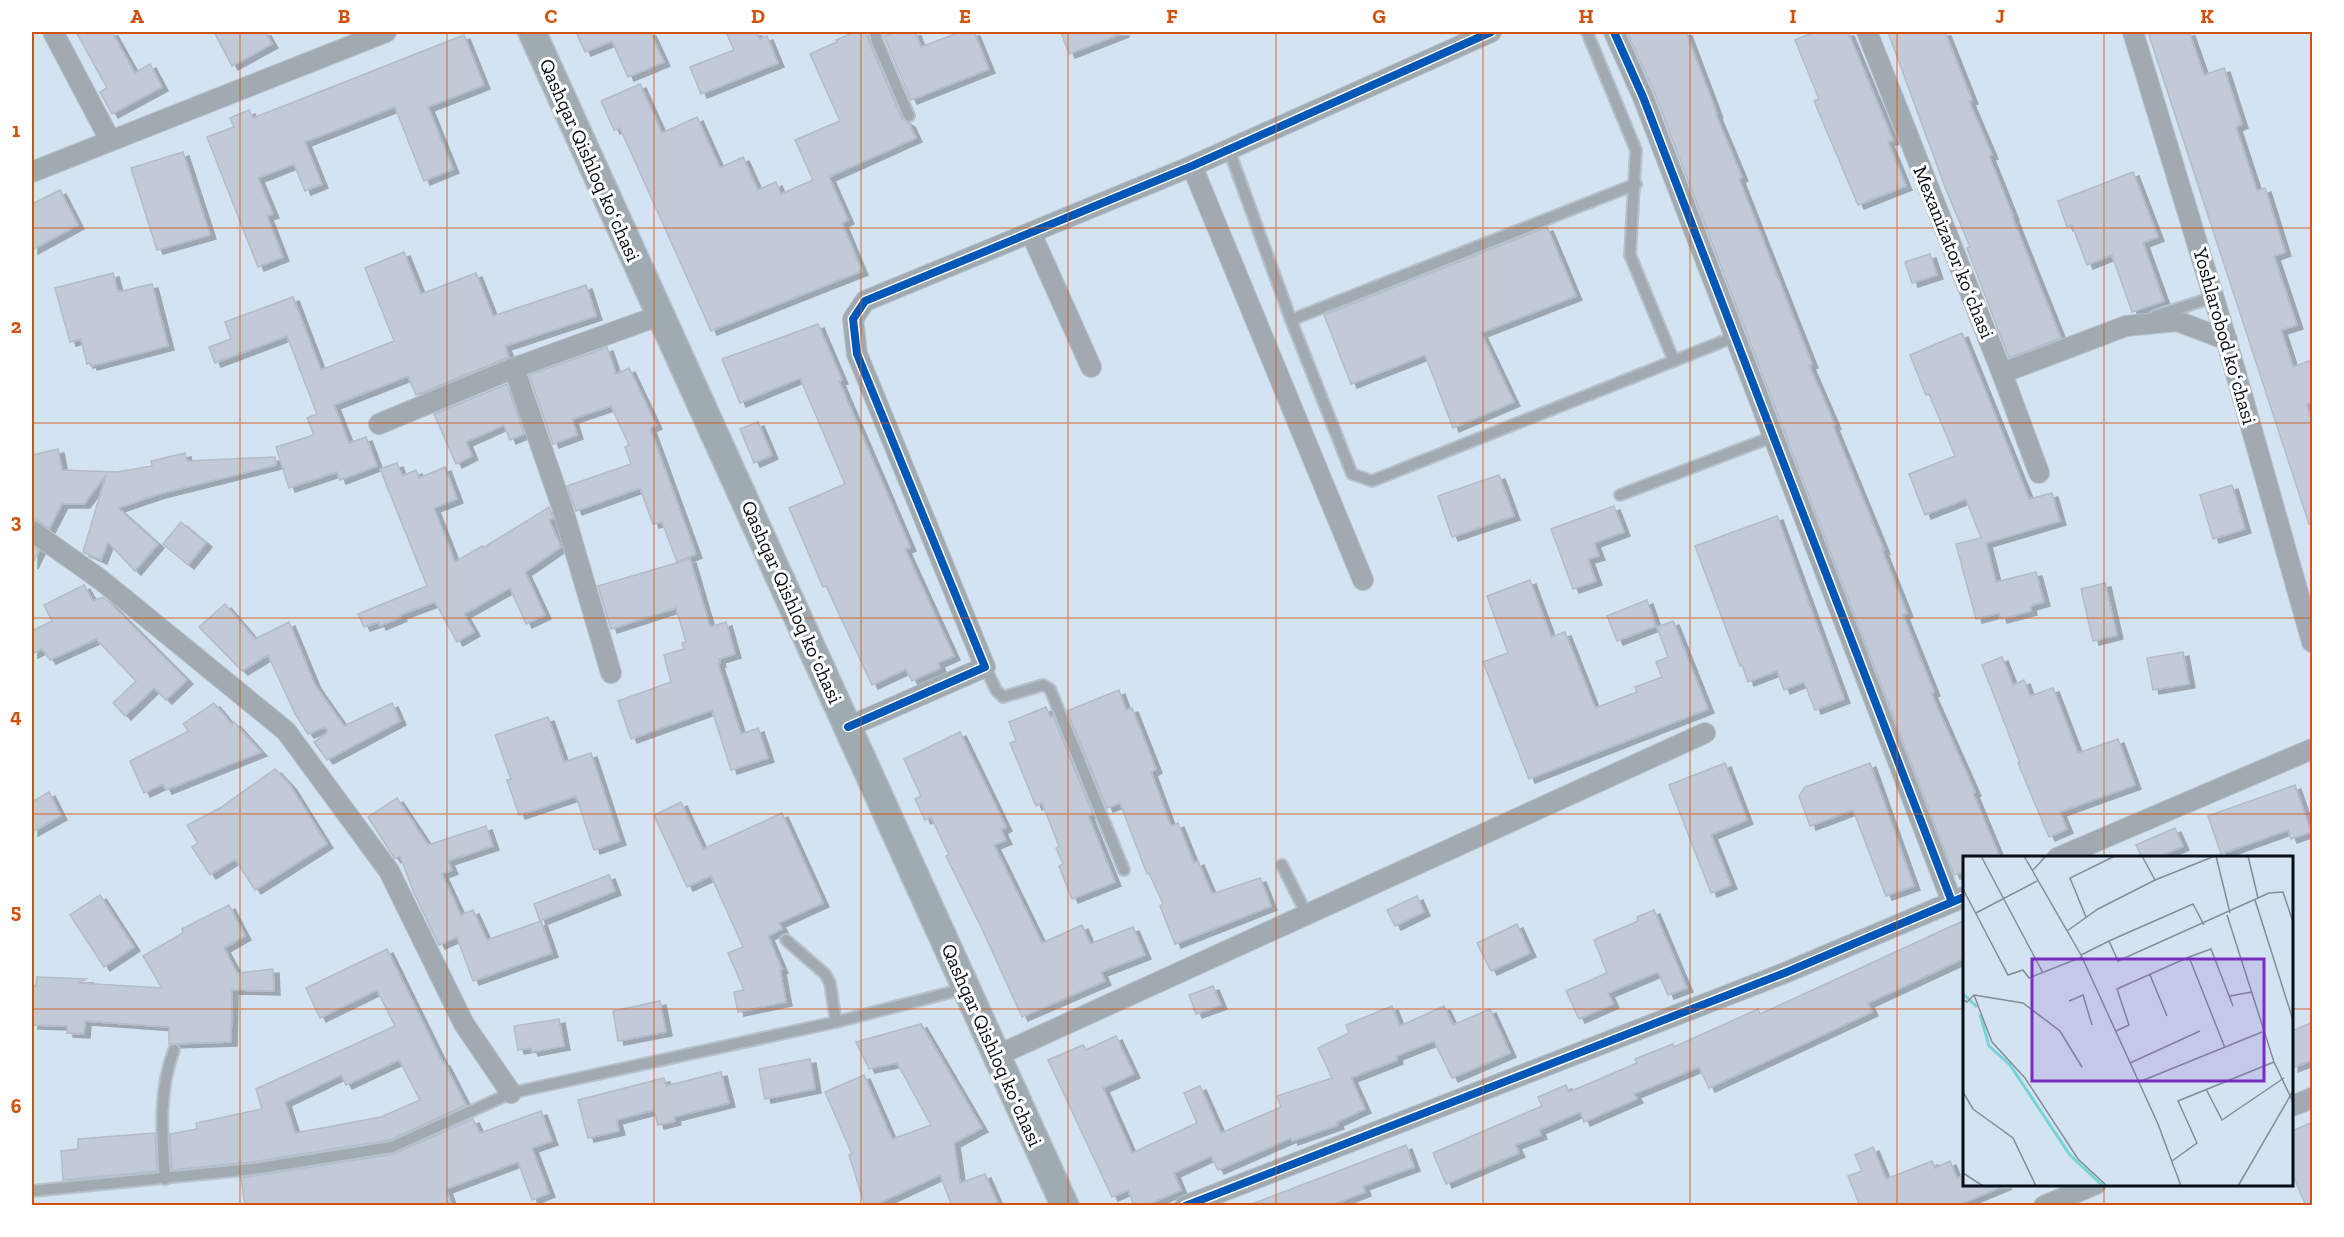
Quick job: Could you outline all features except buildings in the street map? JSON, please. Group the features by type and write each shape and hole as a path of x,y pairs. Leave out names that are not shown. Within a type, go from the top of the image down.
{"main road":[{"name":"Qashqar Qishloq koʻchasi","path":"532,32 1065,1206"}],"street":[{"path":"53,32 110,140"},
{"path":"32,172 386,32"},
{"path":"848,727 985,667 857,354 854,319 865,301 1192,166 1491,32"},
{"path":"1185,1206 1787,972 1958,899 1772,437 1643,97 1614,32"},
{"name":"Mexanizator koʻchasi","path":"1867,32 2002,373 2039,473"},
{"name":"Yoshlarobod koʻchasi","path":"2133,32 2214,297 2313,642"},
{"path":"1192,166 1363,580"},
{"path":"1031,232 1091,367"},
{"path":"379,424 514,368 661,315"},
{"path":"2002,373 2126,326 2177,321 2226,340"},
{"path":"514,368 563,510 611,674"},
{"path":"32,531 101,580 286,731 389,871 464,1024 511,1093"},
{"path":"996,1056 1705,733"},
{"path":"2062,856 2313,749"},
{"path":"2293,1106 2313,1098"},
{"path":"2044,1206 2094,1186"}],"lane":[{"path":"875,32 909,116"},
{"path":"1587,32 1636,150 1630,255 1674,361"},
{"path":"1229,150 1291,320 1352,474 1372,481 1734,337"},
{"path":"1291,320 1635,184"},
{"path":"2126,326 2214,297"},
{"path":"1620,495 1772,437"},
{"path":"985,667 996,690 1003,697 1042,685 1050,689 1124,870"},
{"path":"1282,865 1307,915"},
{"path":"786,940 825,974 830,983 836,1022"},
{"path":"32,1191 253,1169 392,1147 511,1093 836,1022 967,988"},
{"path":"165,1179 161,1128 168,1065 174,1050"}],"cycle path":[{"path":"848,727 985,667 857,354 853,319 865,301 1192,166 1491,32"},
{"path":"1614,32 1643,97 1952,902"},
{"path":"1185,1206 1787,972 1963,897"}]}
